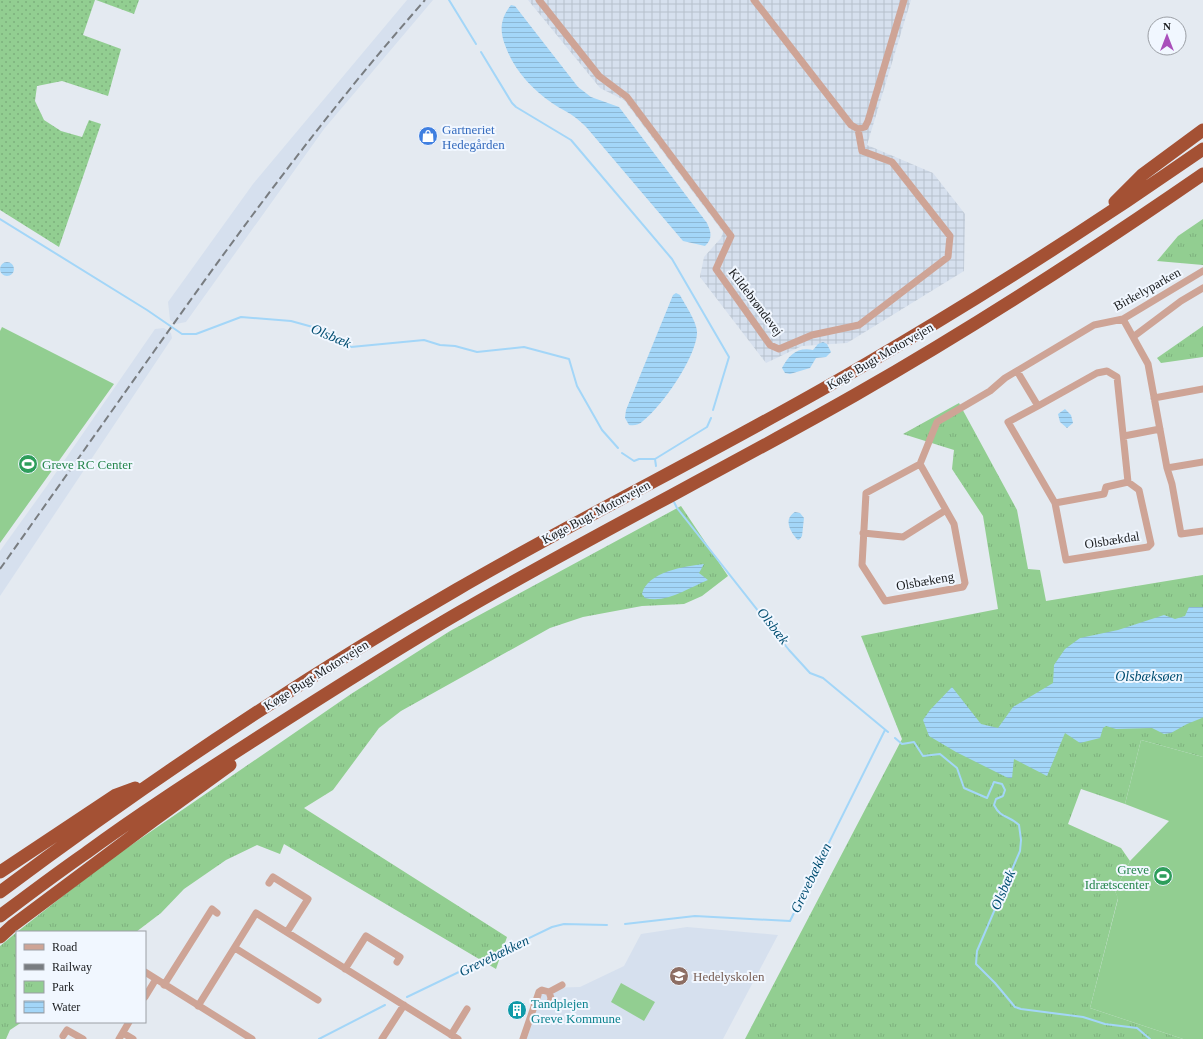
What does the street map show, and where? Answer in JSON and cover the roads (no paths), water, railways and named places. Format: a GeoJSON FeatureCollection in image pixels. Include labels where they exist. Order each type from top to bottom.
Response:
{"type":"FeatureCollection","features":[{"type":"Feature","properties":{"kind":"highway"},"geometry":{"type":"LineString","coordinates":[[1097,221],[1142,175],[1203,130]]}},
{"type":"Feature","properties":{"kind":"highway","name":"Køge Bugt Motorvejen"},"geometry":{"type":"LineString","coordinates":[[0,892],[77,835],[154,781],[252,715],[352,652],[533,545],[746,432],[848,375],[1014,275],[1203,149]]}},
{"type":"Feature","properties":{"kind":"highway","name":"Køge Bugt Motorvejen"},"geometry":{"type":"LineString","coordinates":[[0,916],[86,852],[158,802],[363,670],[461,611],[757,450],[954,337],[1107,240],[1203,174]]}},
{"type":"Feature","properties":{"kind":"highway"},"geometry":{"type":"LineString","coordinates":[[0,937],[154,820],[235,762],[264,734]]}},
{"type":"Feature","properties":{"kind":"highway"},"geometry":{"type":"LineString","coordinates":[[0,872],[116,795],[154,781]]}},
{"type":"Feature","properties":{"kind":"street","name":"Kildebrøndevej"},"geometry":{"type":"LineString","coordinates":[[540,0],[599,76],[627,97],[731,236],[716,269],[770,344],[779,349],[812,335],[859,324],[948,257],[950,236],[892,162],[862,152],[858,129]]}},
{"type":"Feature","properties":{"kind":"street"},"geometry":{"type":"LineString","coordinates":[[754,0],[851,126],[858,129],[865,127],[868,121],[904,0]]}},
{"type":"Feature","properties":{"kind":"street","name":"Birkelyparken"},"geometry":{"type":"LineString","coordinates":[[1017,371],[1094,325],[1123,318],[1203,271]]}},
{"type":"Feature","properties":{"kind":"street"},"geometry":{"type":"LineString","coordinates":[[1133,337],[1203,288]]}},
{"type":"Feature","properties":{"kind":"street"},"geometry":{"type":"LineString","coordinates":[[1123,318],[1148,364],[1181,534],[1203,531]]}},
{"type":"Feature","properties":{"kind":"street"},"geometry":{"type":"LineString","coordinates":[[920,464],[938,422],[990,391],[1005,378],[1017,371],[1038,406]]}},
{"type":"Feature","properties":{"kind":"street","name":"Olsbækdal"},"geometry":{"type":"LineString","coordinates":[[1107,371],[1111,372],[1117,377],[1124,436],[1128,482],[1139,490],[1151,544],[1148,547],[1066,560],[1055,503],[1008,422],[1097,373],[1107,371]]}},
{"type":"Feature","properties":{"kind":"street"},"geometry":{"type":"LineString","coordinates":[[1154,398],[1203,389]]}},
{"type":"Feature","properties":{"kind":"street"},"geometry":{"type":"LineString","coordinates":[[1124,436],[1160,429]]}},
{"type":"Feature","properties":{"kind":"street"},"geometry":{"type":"LineString","coordinates":[[1167,468],[1203,462]]}},
{"type":"Feature","properties":{"kind":"street","name":"Olsbækeng"},"geometry":{"type":"LineString","coordinates":[[920,464],[946,510],[954,524],[965,583],[963,587],[885,601],[862,565],[866,493],[920,464]]}},
{"type":"Feature","properties":{"kind":"street"},"geometry":{"type":"LineString","coordinates":[[1055,503],[1104,494],[1106,487],[1128,482]]}},
{"type":"Feature","properties":{"kind":"street"},"geometry":{"type":"LineString","coordinates":[[863,533],[903,537],[946,510]]}},
{"type":"Feature","properties":{"kind":"street"},"geometry":{"type":"LineString","coordinates":[[269,883],[273,877],[308,899],[287,932]]}},
{"type":"Feature","properties":{"kind":"street"},"geometry":{"type":"LineString","coordinates":[[164,985],[212,909],[217,913]]}},
{"type":"Feature","properties":{"kind":"street"},"geometry":{"type":"LineString","coordinates":[[198,1006],[256,913],[458,1039]]}},
{"type":"Feature","properties":{"kind":"street"},"geometry":{"type":"LineString","coordinates":[[345,969],[366,936],[400,957],[397,962]]}},
{"type":"Feature","properties":{"kind":"street"},"geometry":{"type":"LineString","coordinates":[[235,948],[318,1000]]}},
{"type":"Feature","properties":{"kind":"street"},"geometry":{"type":"LineString","coordinates":[[146,973],[252,1039]]}},
{"type":"Feature","properties":{"kind":"street"},"geometry":{"type":"LineString","coordinates":[[146,995],[156,979]]}},
{"type":"Feature","properties":{"kind":"street"},"geometry":{"type":"LineString","coordinates":[[523,1039],[539,992],[542,990],[549,992],[562,985]]}},
{"type":"Feature","properties":{"kind":"street"},"geometry":{"type":"LineString","coordinates":[[534,1006],[546,1006],[550,1003],[551,998],[549,992]]}},
{"type":"Feature","properties":{"kind":"street"},"geometry":{"type":"LineString","coordinates":[[382,1039],[404,1005]]}},
{"type":"Feature","properties":{"kind":"street"},"geometry":{"type":"LineString","coordinates":[[451,1035],[467,1009]]}},
{"type":"Feature","properties":{"kind":"street"},"geometry":{"type":"LineString","coordinates":[[128,1023],[121,1036],[133,1039]]}},
{"type":"Feature","properties":{"kind":"street"},"geometry":{"type":"LineString","coordinates":[[64,1036],[68,1030],[83,1039]]}},
{"type":"Feature","properties":{"kind":"water"},"geometry":{"type":"Polygon","coordinates":[[[511,5],[515,6],[578,87],[591,97],[619,107],[707,223],[710,229],[710,238],[705,246],[683,241],[587,128],[573,116],[544,97],[524,78],[509,54],[502,34],[503,19],[511,5]]]}},
{"type":"Feature","properties":{"kind":"water"},"geometry":{"type":"Polygon","coordinates":[[[7,262],[12,264],[14,269],[12,274],[7,276],[2,274],[0,269],[2,264],[7,262]]]}},
{"type":"Feature","properties":{"kind":"water"},"geometry":{"type":"Polygon","coordinates":[[[676,293],[680,295],[691,314],[697,330],[695,344],[684,369],[659,405],[641,422],[636,425],[629,425],[625,418],[626,410],[673,295],[676,293]]]}},
{"type":"Feature","properties":{"kind":"water"},"geometry":{"type":"Polygon","coordinates":[[[823,342],[827,344],[831,352],[826,357],[816,358],[810,368],[790,374],[785,373],[782,368],[794,353],[807,349],[813,350],[818,344],[823,342]]]}},
{"type":"Feature","properties":{"kind":"water"},"geometry":{"type":"Polygon","coordinates":[[[1065,409],[1071,415],[1073,423],[1067,428],[1060,422],[1058,414],[1065,409]]]}},
{"type":"Feature","properties":{"kind":"water"},"geometry":{"type":"Polygon","coordinates":[[[795,512],[800,513],[804,518],[802,536],[798,540],[792,533],[789,526],[789,518],[795,512]]]}},
{"type":"Feature","properties":{"kind":"water"},"geometry":{"type":"Polygon","coordinates":[[[704,564],[699,573],[708,580],[677,594],[661,599],[645,598],[642,594],[645,586],[659,575],[687,566],[704,564]]]}},
{"type":"Feature","properties":{"kind":"water","name":"Olsbæksøen"},"geometry":{"type":"Polygon","coordinates":[[[1189,607],[1203,607],[1202,718],[1171,733],[1164,734],[1152,728],[1116,729],[1106,726],[1103,728],[1100,738],[1080,743],[1065,733],[1047,776],[1014,759],[1012,778],[1008,778],[956,752],[929,736],[923,720],[930,710],[952,687],[981,724],[998,728],[1013,707],[1053,683],[1054,665],[1065,649],[1080,638],[1118,630],[1164,615],[1175,619],[1185,616],[1189,607]]]}},
{"type":"Feature","properties":{"kind":"waterway"},"geometry":{"type":"LineString","coordinates":[[449,0],[476,44]]}},
{"type":"Feature","properties":{"kind":"waterway"},"geometry":{"type":"LineString","coordinates":[[481,52],[512,103],[516,107],[571,140],[672,259],[729,357],[713,410]]}},
{"type":"Feature","properties":{"kind":"waterway","name":"Olsbæk"},"geometry":{"type":"LineString","coordinates":[[0,219],[147,310],[182,334],[196,334],[241,317],[291,321],[320,329],[351,347],[424,340],[440,345],[455,346],[477,352],[524,347],[569,359],[577,386],[602,430],[618,448]]}},
{"type":"Feature","properties":{"kind":"waterway"},"geometry":{"type":"LineString","coordinates":[[655,459],[707,427],[711,418]]}},
{"type":"Feature","properties":{"kind":"waterway","name":"Olsbæk"},"geometry":{"type":"LineString","coordinates":[[622,453],[634,461],[639,459],[655,459],[656,466]]}},
{"type":"Feature","properties":{"kind":"waterway","name":"Olsbæk"},"geometry":{"type":"LineString","coordinates":[[674,502],[677,508],[789,650],[810,673],[823,678],[888,732]]}},
{"type":"Feature","properties":{"kind":"waterway","name":"Grevebækken"},"geometry":{"type":"LineString","coordinates":[[625,924],[695,916],[790,921],[885,730]]}},
{"type":"Feature","properties":{"kind":"waterway","name":"Olsbæk"},"geometry":{"type":"LineString","coordinates":[[895,738],[902,744],[914,742],[923,756],[940,754],[957,768],[964,788],[987,798],[994,782],[1002,784],[1005,790],[1003,796],[996,799],[994,805],[999,813],[1019,825],[1021,840],[1020,851],[977,951],[976,964],[995,983],[1015,1007],[1083,1017],[1105,1024],[1137,1028],[1150,1039]]}},
{"type":"Feature","properties":{"kind":"waterway","name":"Grevebækken"},"geometry":{"type":"LineString","coordinates":[[407,997],[552,927],[564,924],[607,925]]}},
{"type":"Feature","properties":{"kind":"waterway","name":"Grevebækken"},"geometry":{"type":"LineString","coordinates":[[319,1039],[385,1005]]}},
{"type":"Feature","properties":{"kind":"railway"},"geometry":{"type":"LineString","coordinates":[[0,569],[241,230],[312,136],[425,0]]}},
{"type":"Feature","properties":{"kind":"place","name":"Gartneriet Hedegården"},"geometry":{"type":"Point","coordinates":[428,136]}},
{"type":"Feature","properties":{"kind":"place","name":"Greve RC Center"},"geometry":{"type":"Point","coordinates":[28,464]}},
{"type":"Feature","properties":{"kind":"place","name":"Greve Idrætscenter"},"geometry":{"type":"Point","coordinates":[1163,876]}},
{"type":"Feature","properties":{"kind":"place","name":"Hedelyskolen"},"geometry":{"type":"Point","coordinates":[679,976]}},
{"type":"Feature","properties":{"kind":"place","name":"Tandplejen Greve Kommune"},"geometry":{"type":"Point","coordinates":[517,1010]}}]}
